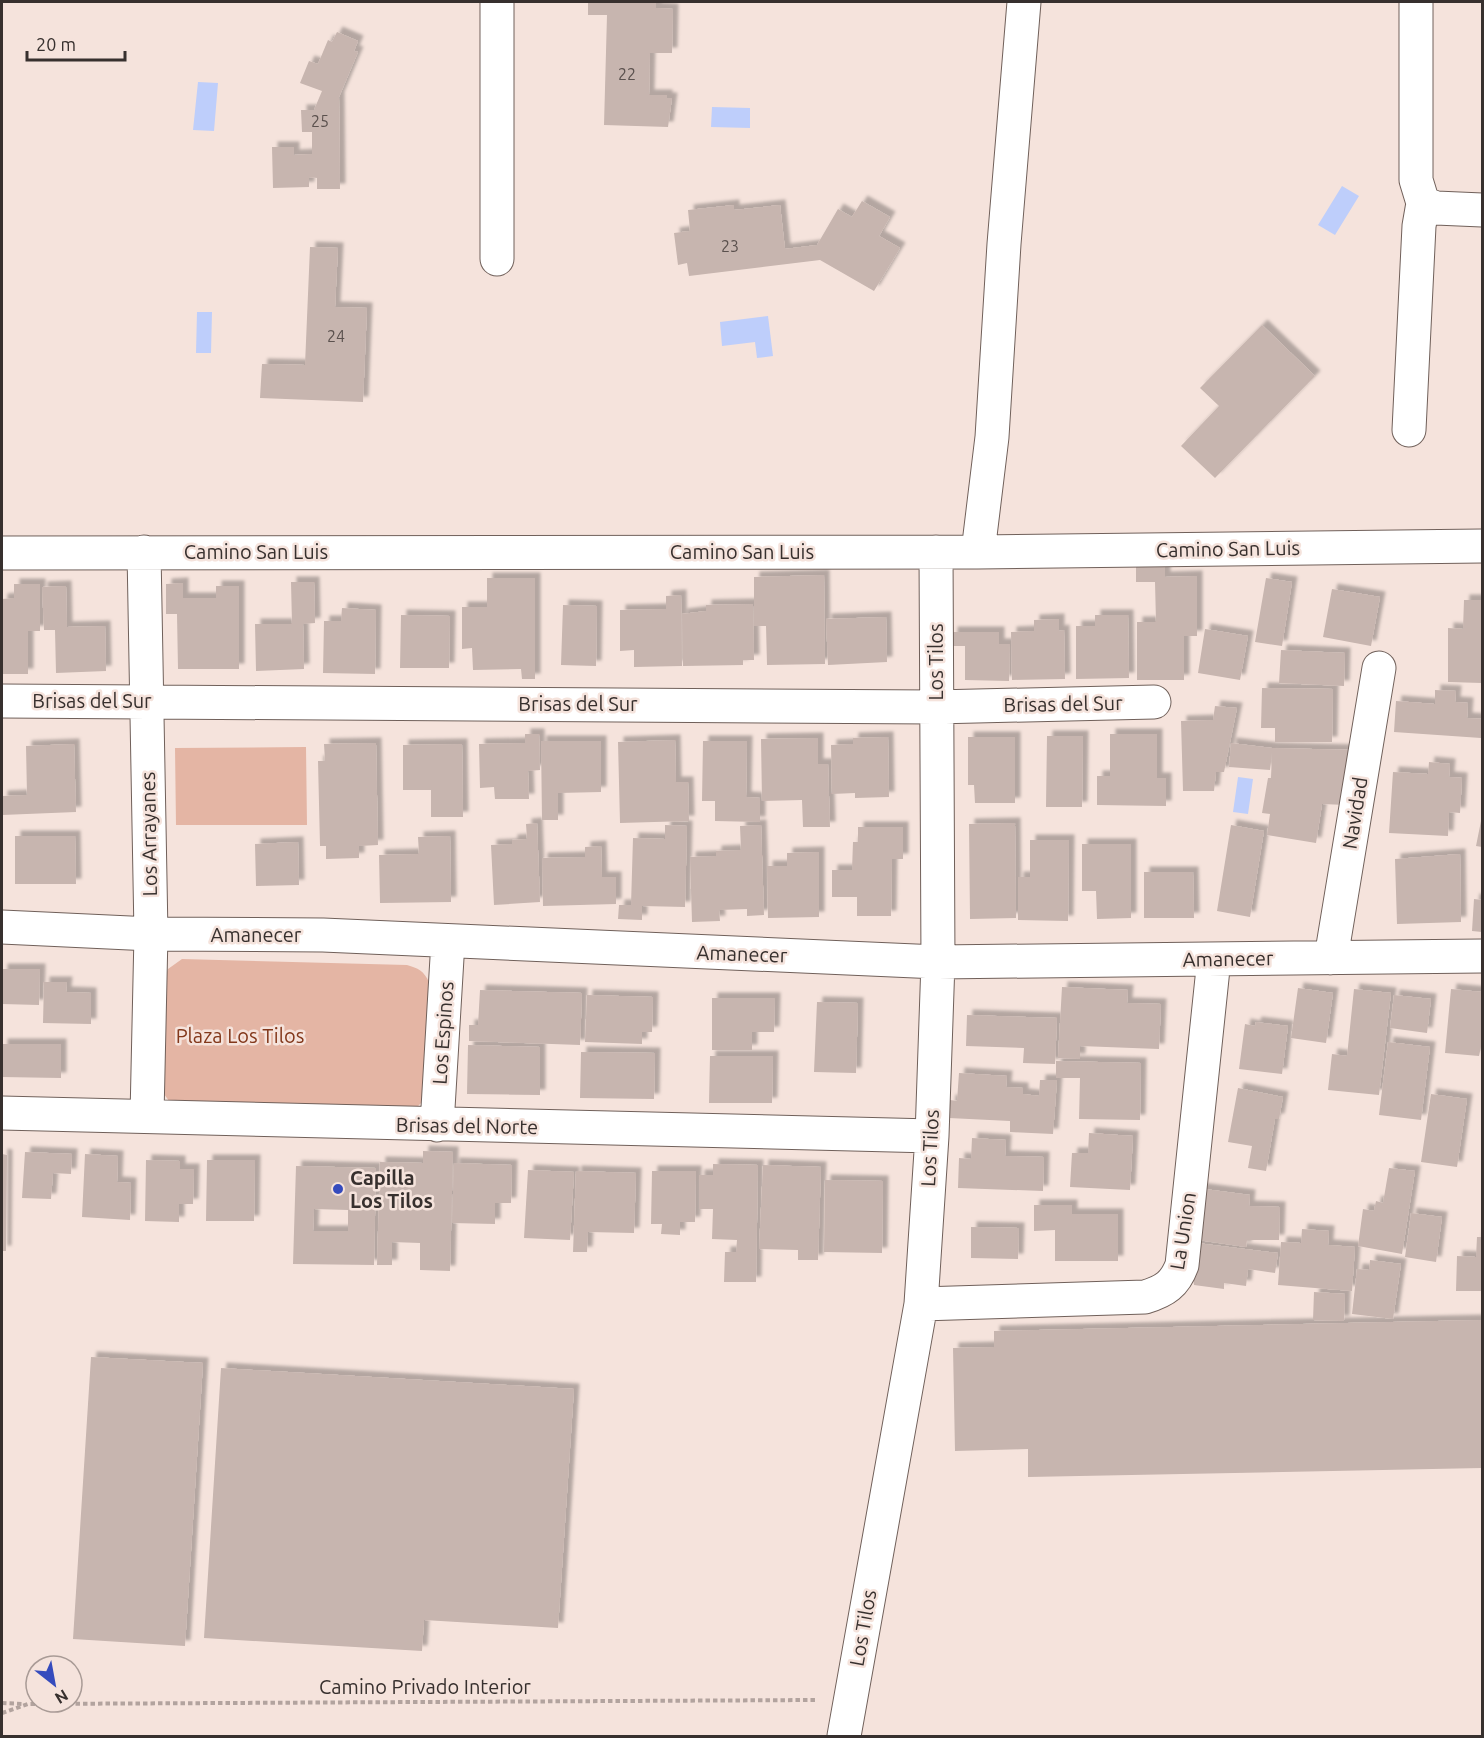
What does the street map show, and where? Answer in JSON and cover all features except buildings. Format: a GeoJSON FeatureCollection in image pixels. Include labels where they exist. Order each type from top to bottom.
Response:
{"type":"FeatureCollection","features":[{"type":"Feature","properties":{"kind":"street"},"geometry":{"type":"LineString","coordinates":[[497,2],[497,259]]}},
{"type":"Feature","properties":{"kind":"street"},"geometry":{"type":"LineString","coordinates":[[978,552],[992,437],[1004,244],[1024,2]]}},
{"type":"Feature","properties":{"kind":"street"},"geometry":{"type":"LineString","coordinates":[[1409,430],[1419,226],[1423,203],[1416,180],[1416,2]]}},
{"type":"Feature","properties":{"kind":"street"},"geometry":{"type":"LineString","coordinates":[[1423,203],[1436,208],[1482,210]]}},
{"type":"Feature","properties":{"kind":"street","name":"Camino San Luis"},"geometry":{"type":"LineString","coordinates":[[2,553],[978,552],[1482,546]]}},
{"type":"Feature","properties":{"kind":"street","name":"Los Arrayanes"},"geometry":{"type":"LineString","coordinates":[[144,552],[151,934],[147,1116]]}},
{"type":"Feature","properties":{"kind":"street","name":"Los Tilos"},"geometry":{"type":"LineString","coordinates":[[844,1737],[921,1304],[932,1136],[938,962],[936,552]]}},
{"type":"Feature","properties":{"kind":"street","name":"Navidad"},"geometry":{"type":"LineString","coordinates":[[1330,958],[1379,668]]}},
{"type":"Feature","properties":{"kind":"street","name":"Brisas del Sur"},"geometry":{"type":"LineString","coordinates":[[2,701],[935,707],[1154,702]]}},
{"type":"Feature","properties":{"kind":"street","name":"Amanecer"},"geometry":{"type":"LineString","coordinates":[[2,927],[151,934],[323,935],[938,962],[1482,956]]}},
{"type":"Feature","properties":{"kind":"street","name":"Los Espinos"},"geometry":{"type":"LineString","coordinates":[[437,1125],[448,941]]}},
{"type":"Feature","properties":{"kind":"street","name":"La Union"},"geometry":{"type":"LineString","coordinates":[[921,1304],[1145,1297],[1160,1293],[1170,1286],[1182,1265],[1214,959]]}},
{"type":"Feature","properties":{"kind":"street","name":"Brisas del Norte"},"geometry":{"type":"LineString","coordinates":[[2,1113],[932,1136]]}},
{"type":"Feature","properties":{"kind":"path","name":"Camino Privado Interior"},"geometry":{"type":"LineString","coordinates":[[84,1704],[851,1700]]}},
{"type":"Feature","properties":{"kind":"path"},"geometry":{"type":"LineString","coordinates":[[2,1703],[24,1704]]}},
{"type":"Feature","properties":{"kind":"path","name":"Camino Privado Interior"},"geometry":{"type":"LineString","coordinates":[[2,1713],[24,1705]]}},
{"type":"Feature","properties":{"kind":"green space"},"geometry":{"type":"Polygon","coordinates":[[[306,747],[307,825],[176,825],[175,748],[306,747]]]}},
{"type":"Feature","properties":{"kind":"green space","name":"Plaza Los Tilos"},"geometry":{"type":"Polygon","coordinates":[[[182,959],[407,965],[417,969],[425,975],[429,982],[426,1098],[412,1112],[172,1105],[161,1090],[165,978],[168,969],[182,959]]]}},
{"type":"Feature","properties":{"kind":"water"},"geometry":{"type":"Polygon","coordinates":[[[198,82],[218,83],[214,131],[193,130],[198,82]]]}},
{"type":"Feature","properties":{"kind":"water"},"geometry":{"type":"Polygon","coordinates":[[[712,107],[750,108],[750,128],[711,127],[712,107]]]}},
{"type":"Feature","properties":{"kind":"water"},"geometry":{"type":"Polygon","coordinates":[[[1342,186],[1359,196],[1335,235],[1318,225],[1342,186]]]}},
{"type":"Feature","properties":{"kind":"water"},"geometry":{"type":"Polygon","coordinates":[[[197,312],[212,312],[211,353],[196,353],[197,312]]]}},
{"type":"Feature","properties":{"kind":"water"},"geometry":{"type":"Polygon","coordinates":[[[768,316],[773,356],[757,358],[755,342],[722,346],[720,322],[768,316]]]}},
{"type":"Feature","properties":{"kind":"water"},"geometry":{"type":"Polygon","coordinates":[[[1238,777],[1253,779],[1248,814],[1233,812],[1238,777]]]}},
{"type":"Feature","properties":{"kind":"place","name":"Capilla Los Tilos"},"geometry":{"type":"Point","coordinates":[338,1189]}}]}
